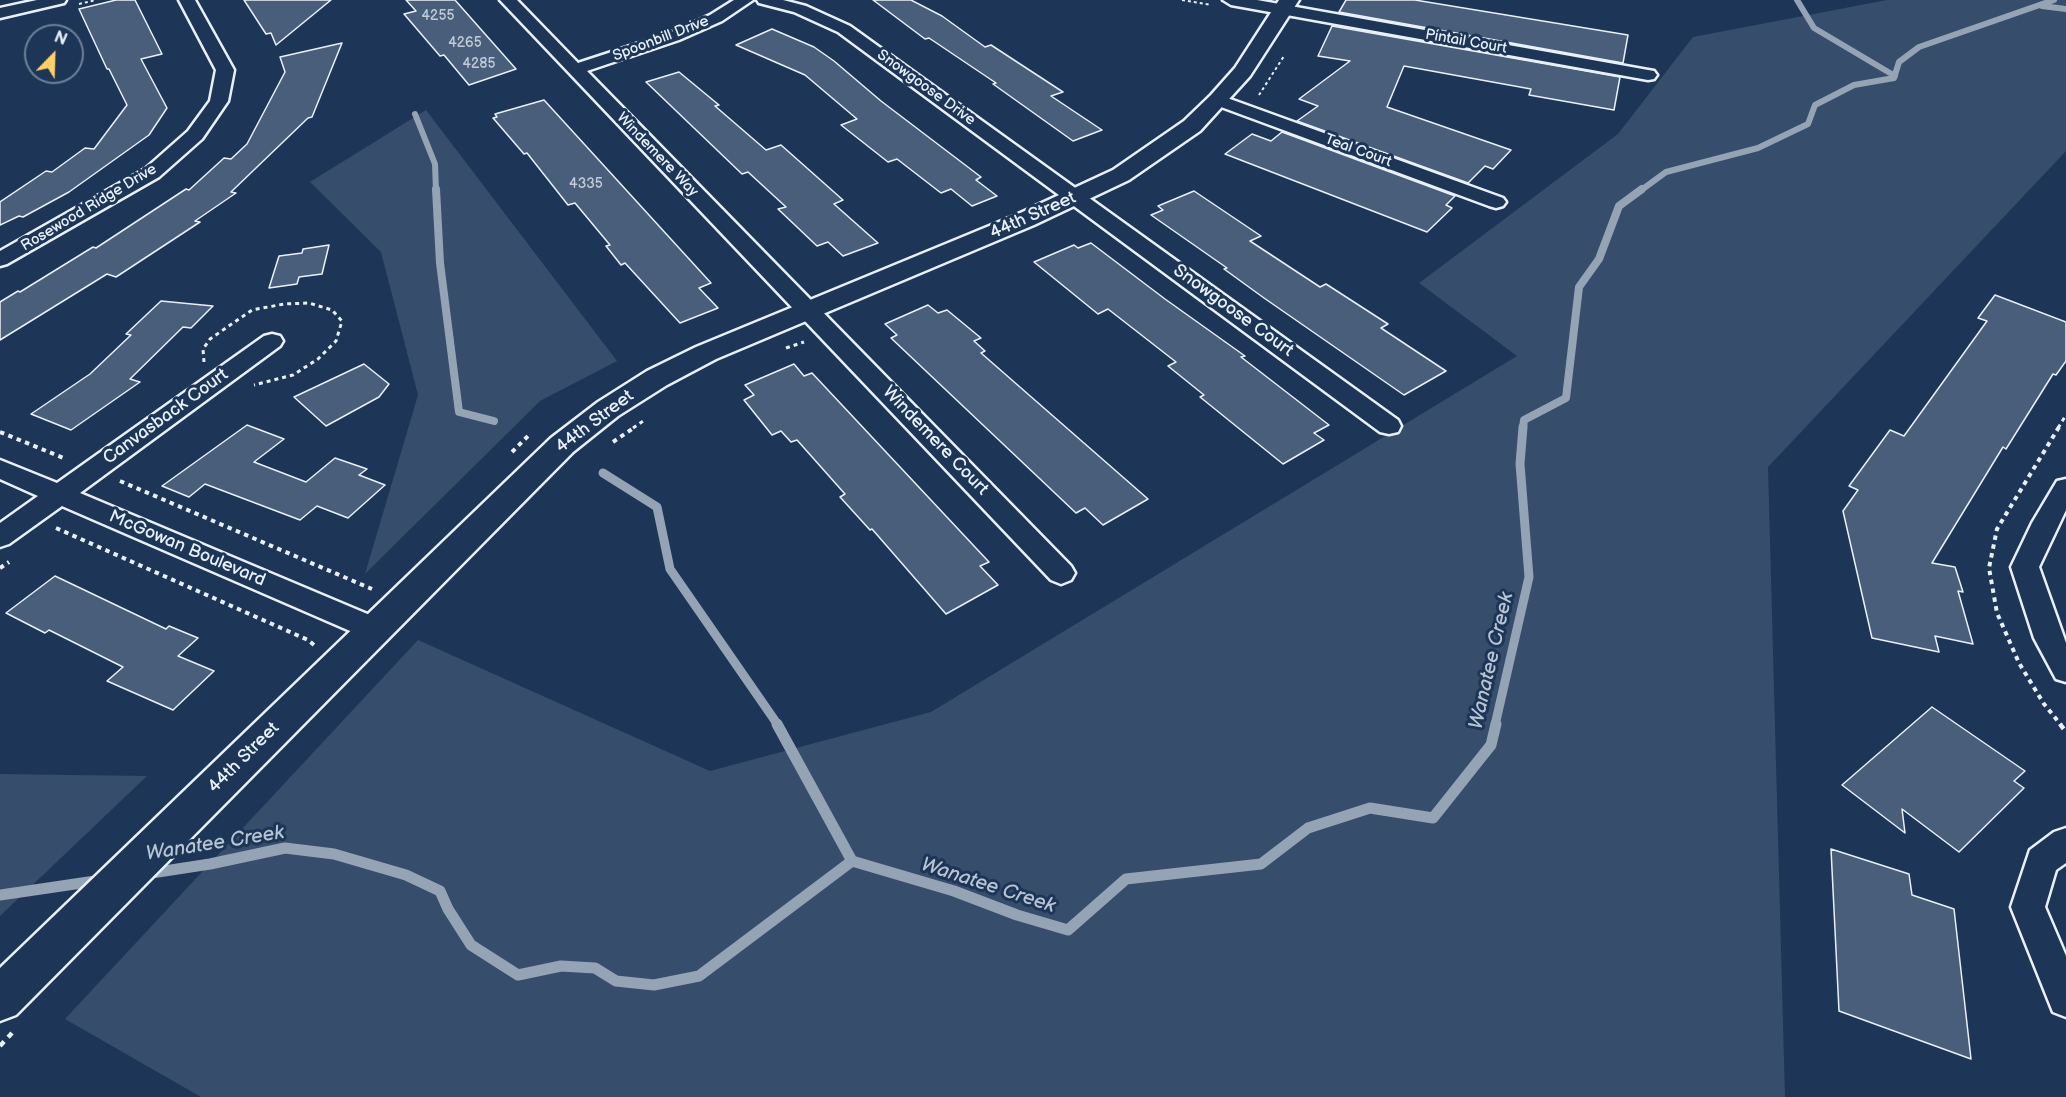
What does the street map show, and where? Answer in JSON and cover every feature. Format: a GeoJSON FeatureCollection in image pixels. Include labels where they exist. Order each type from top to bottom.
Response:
{"type":"FeatureCollection","features":[{"type":"Feature","properties":{"kind":"street"},"geometry":{"type":"LineString","coordinates":[[0,13],[58,0]]}},
{"type":"Feature","properties":{"kind":"street","name":"Rosewood Ridge Drive"},"geometry":{"type":"LineString","coordinates":[[0,260],[152,173],[195,135],[219,101],[225,70],[187,0]]}},
{"type":"Feature","properties":{"kind":"street","name":"Windemere Way"},"geometry":{"type":"LineString","coordinates":[[508,0],[808,310]]}},
{"type":"Feature","properties":{"kind":"street","name":"Spoonbill Drive"},"geometry":{"type":"LineString","coordinates":[[574,70],[673,37],[716,18],[745,0]]}},
{"type":"Feature","properties":{"kind":"street","name":"Snowgoose Drive"},"geometry":{"type":"LineString","coordinates":[[765,0],[821,17],[844,29],[1076,197]]}},
{"type":"Feature","properties":{"kind":"street","name":"Pintail Court"},"geometry":{"type":"LineString","coordinates":[[1224,3],[1286,5],[1648,75]]}},
{"type":"Feature","properties":{"kind":"street","name":"44th Street"},"geometry":{"type":"LineString","coordinates":[[13,986],[530,475],[562,445],[608,409],[657,378],[705,353],[1076,197],[1120,175],[1192,126],[1219,100],[1243,72],[1286,5]]}},
{"type":"Feature","properties":{"kind":"street","name":"Teal Court"},"geometry":{"type":"LineString","coordinates":[[1219,100],[1496,202]]}},
{"type":"Feature","properties":{"kind":"street","name":"Snowgoose Court"},"geometry":{"type":"LineString","coordinates":[[1076,197],[1389,426]]}},
{"type":"Feature","properties":{"kind":"street","name":"Windemere Court"},"geometry":{"type":"LineString","coordinates":[[808,310],[1061,573]]}},
{"type":"Feature","properties":{"kind":"street","name":"Canvasback Court"},"geometry":{"type":"LineString","coordinates":[[9,546],[60,494],[272,341]]}},
{"type":"Feature","properties":{"kind":"street","name":"McGowan Boulevard"},"geometry":{"type":"LineString","coordinates":[[0,469],[374,629]]}},
{"type":"Feature","properties":{"kind":"street"},"geometry":{"type":"LineString","coordinates":[[2066,488],[2045,523],[2025,567],[2048,638],[2066,670]]}},
{"type":"Feature","properties":{"kind":"street"},"geometry":{"type":"LineString","coordinates":[[2066,843],[2042,861],[2028,907],[2066,999]]}},
{"type":"Feature","properties":{"kind":"path"},"geometry":{"type":"LineString","coordinates":[[1182,0],[1224,3]]}},
{"type":"Feature","properties":{"kind":"path"},"geometry":{"type":"LineString","coordinates":[[198,370],[204,363],[203,349],[210,339],[252,310],[284,304],[309,303],[332,310],[342,321],[336,341],[318,359],[293,375],[252,385]]}},
{"type":"Feature","properties":{"kind":"path"},"geometry":{"type":"LineString","coordinates":[[783,350],[805,342]]}},
{"type":"Feature","properties":{"kind":"path"},"geometry":{"type":"LineString","coordinates":[[609,445],[654,414]]}},
{"type":"Feature","properties":{"kind":"path"},"geometry":{"type":"LineString","coordinates":[[0,432],[71,461]]}},
{"type":"Feature","properties":{"kind":"path"},"geometry":{"type":"LineString","coordinates":[[511,453],[516,445],[533,432]]}},
{"type":"Feature","properties":{"kind":"path"},"geometry":{"type":"LineString","coordinates":[[127,474],[118,480],[372,589],[380,582]]}},
{"type":"Feature","properties":{"kind":"path"},"geometry":{"type":"LineString","coordinates":[[46,534],[55,527],[308,640],[314,645],[312,651]]}},
{"type":"Feature","properties":{"kind":"path"},"geometry":{"type":"LineString","coordinates":[[0,568],[9,546]]}},
{"type":"Feature","properties":{"kind":"shaded area"},"geometry":{"type":"Polygon","coordinates":[[[1887,0],[2066,0],[2066,151],[1768,467],[1785,1097],[201,1097],[65,1019],[418,640],[710,771],[931,712],[1517,356],[1419,283],[1618,134],[1693,37],[1887,0]]]}},
{"type":"Feature","properties":{"kind":"shaded area"},"geometry":{"type":"Polygon","coordinates":[[[426,110],[617,361],[540,401],[365,574],[418,395],[381,252],[310,182],[426,110]]]}},
{"type":"Feature","properties":{"kind":"shaded area"},"geometry":{"type":"Polygon","coordinates":[[[0,774],[147,776],[0,916],[0,774]]]}},
{"type":"Feature","properties":{"kind":"building"},"geometry":{"type":"Polygon","coordinates":[[[116,0],[135,0],[162,54],[141,59],[167,108],[149,135],[69,192],[23,217],[19,216],[0,225],[0,202],[46,171],[52,172],[85,148],[94,149],[127,105],[79,9],[116,0]]]}},
{"type":"Feature","properties":{"kind":"building"},"geometry":{"type":"Polygon","coordinates":[[[244,0],[331,0],[276,45],[271,33],[266,34],[244,0]]]}},
{"type":"Feature","properties":{"kind":"building"},"geometry":{"type":"Polygon","coordinates":[[[406,0],[455,0],[516,69],[469,85],[444,55],[440,56],[404,14],[416,11],[406,0]]]}},
{"type":"Feature","properties":{"kind":"building"},"geometry":{"type":"Polygon","coordinates":[[[873,0],[911,0],[942,16],[985,47],[991,45],[1063,92],[1051,96],[1102,130],[1073,141],[993,84],[996,83],[929,38],[925,39],[873,0]]]}},
{"type":"Feature","properties":{"kind":"building"},"geometry":{"type":"Polygon","coordinates":[[[1346,0],[1415,0],[1628,35],[1623,63],[1339,12],[1346,0]]]}},
{"type":"Feature","properties":{"kind":"building"},"geometry":{"type":"Polygon","coordinates":[[[1332,26],[1620,77],[1614,110],[1529,95],[1531,89],[1404,66],[1387,107],[1511,150],[1493,169],[1485,166],[1468,183],[1297,121],[1318,106],[1299,99],[1350,61],[1318,56],[1332,26]]]}},
{"type":"Feature","properties":{"kind":"building"},"geometry":{"type":"Polygon","coordinates":[[[772,29],[814,47],[834,61],[881,101],[981,177],[976,180],[997,196],[972,206],[951,189],[941,193],[897,159],[888,162],[841,125],[857,119],[805,75],[736,45],[772,29]]]}},
{"type":"Feature","properties":{"kind":"building"},"geometry":{"type":"Polygon","coordinates":[[[342,43],[312,117],[308,118],[231,192],[236,193],[195,221],[200,222],[116,277],[107,274],[0,340],[0,302],[93,247],[96,248],[186,189],[189,190],[224,158],[231,159],[247,144],[285,72],[280,57],[342,43]]]}},
{"type":"Feature","properties":{"kind":"building"},"geometry":{"type":"Polygon","coordinates":[[[679,72],[719,105],[715,106],[766,150],[781,145],[843,200],[834,204],[878,243],[843,256],[828,242],[817,246],[778,209],[786,207],[748,172],[742,174],[646,82],[679,72]]]}},
{"type":"Feature","properties":{"kind":"building"},"geometry":{"type":"Polygon","coordinates":[[[544,100],[711,283],[699,288],[718,308],[680,323],[625,263],[621,265],[606,246],[610,245],[575,203],[568,205],[527,153],[524,154],[493,118],[497,117],[495,114],[544,100]]]}},
{"type":"Feature","properties":{"kind":"building"},"geometry":{"type":"Polygon","coordinates":[[[1282,132],[1455,196],[1446,205],[1452,208],[1427,232],[1225,154],[1252,134],[1271,141],[1282,132]]]}},
{"type":"Feature","properties":{"kind":"building"},"geometry":{"type":"Polygon","coordinates":[[[1194,191],[1261,236],[1250,241],[1320,287],[1326,284],[1388,324],[1381,328],[1446,371],[1404,395],[1264,298],[1224,269],[1227,268],[1151,215],[1163,210],[1158,206],[1194,191]]]}},
{"type":"Feature","properties":{"kind":"building"},"geometry":{"type":"Polygon","coordinates":[[[1091,243],[1245,356],[1241,357],[1329,425],[1314,433],[1324,440],[1283,464],[1200,397],[1204,395],[1168,366],[1176,362],[1108,309],[1098,314],[1034,262],[1074,245],[1078,248],[1091,243]]]}},
{"type":"Feature","properties":{"kind":"building"},"geometry":{"type":"Polygon","coordinates":[[[329,245],[322,274],[299,277],[297,284],[269,288],[279,256],[302,253],[303,249],[329,245]]]}},
{"type":"Feature","properties":{"kind":"building"},"geometry":{"type":"Polygon","coordinates":[[[1995,295],[2066,322],[2066,361],[2056,375],[2053,374],[2006,449],[2003,447],[1932,563],[1955,567],[1963,592],[1958,591],[1973,644],[1935,636],[1939,652],[1872,638],[1843,511],[1858,490],[1849,486],[1890,430],[1904,436],[1987,321],[1978,318],[1995,295]]]}},
{"type":"Feature","properties":{"kind":"building"},"geometry":{"type":"Polygon","coordinates":[[[161,301],[213,306],[191,328],[183,327],[130,379],[140,382],[71,430],[31,414],[90,374],[131,335],[126,334],[161,301]]]}},
{"type":"Feature","properties":{"kind":"building"},"geometry":{"type":"Polygon","coordinates":[[[928,305],[938,313],[947,310],[981,338],[974,341],[985,351],[981,353],[1148,499],[1103,525],[1085,508],[1076,513],[891,338],[897,335],[885,324],[928,305]]]}},
{"type":"Feature","properties":{"kind":"building"},"geometry":{"type":"Polygon","coordinates":[[[364,364],[389,384],[379,397],[326,426],[294,397],[364,364]]]}},
{"type":"Feature","properties":{"kind":"building"},"geometry":{"type":"Polygon","coordinates":[[[794,364],[804,376],[812,373],[989,562],[980,566],[998,585],[946,614],[872,529],[870,530],[840,497],[845,494],[797,440],[791,442],[781,431],[772,435],[744,400],[754,395],[745,385],[794,364]]]}},
{"type":"Feature","properties":{"kind":"building"},"geometry":{"type":"Polygon","coordinates":[[[247,425],[284,439],[254,462],[306,482],[335,458],[367,469],[359,475],[385,485],[348,518],[317,506],[300,520],[205,484],[189,497],[162,486],[247,425]]]}},
{"type":"Feature","properties":{"kind":"building"},"geometry":{"type":"Polygon","coordinates":[[[55,576],[166,629],[169,626],[198,638],[178,656],[214,671],[173,710],[107,681],[123,667],[49,630],[45,633],[6,613],[55,576]]]}},
{"type":"Feature","properties":{"kind":"building"},"geometry":{"type":"Polygon","coordinates":[[[1932,707],[2025,771],[2014,781],[2024,788],[1959,852],[1902,809],[1905,833],[1842,785],[1932,707]]]}},
{"type":"Feature","properties":{"kind":"building"},"geometry":{"type":"Polygon","coordinates":[[[1831,849],[1909,874],[1912,895],[1954,909],[1971,1059],[1839,1011],[1831,849]]]}},
{"type":"Feature","properties":{"kind":"waterway"},"geometry":{"type":"LineString","coordinates":[[1797,0],[1814,28],[1895,76]]}},
{"type":"Feature","properties":{"kind":"waterway","name":"Wanatee Creek"},"geometry":{"type":"LineString","coordinates":[[1895,76],[1899,62],[1919,47],[2054,0]]}},
{"type":"Feature","properties":{"kind":"waterway"},"geometry":{"type":"LineString","coordinates":[[2042,6],[2066,9]]}},
{"type":"Feature","properties":{"kind":"waterway","name":"Wanatee Creek"},"geometry":{"type":"LineString","coordinates":[[1640,191],[1666,172],[1758,148],[1808,124],[1815,105],[1854,85],[1894,78],[1895,76]]}},
{"type":"Feature","properties":{"kind":"waterway"},"geometry":{"type":"LineString","coordinates":[[415,114],[435,164],[436,191]]}},
{"type":"Feature","properties":{"kind":"waterway"},"geometry":{"type":"LineString","coordinates":[[436,189],[440,263],[459,412],[494,421]]}},
{"type":"Feature","properties":{"kind":"waterway","name":"Wanatee Creek"},"geometry":{"type":"LineString","coordinates":[[1523,428],[1524,420],[1566,398],[1579,287],[1599,259],[1619,206],[1642,189]]}},
{"type":"Feature","properties":{"kind":"waterway","name":"Wanatee Creek"},"geometry":{"type":"LineString","coordinates":[[1495,725],[1529,577],[1520,464],[1523,427]]}},
{"type":"Feature","properties":{"kind":"waterway"},"geometry":{"type":"LineString","coordinates":[[603,473],[657,507],[670,569],[778,725]]}},
{"type":"Feature","properties":{"kind":"waterway"},"geometry":{"type":"LineString","coordinates":[[777,724],[852,861]]}},
{"type":"Feature","properties":{"kind":"waterway","name":"Wanatee Creek"},"geometry":{"type":"LineString","coordinates":[[852,861],[954,891],[1017,915],[1068,930],[1126,879],[1261,864],[1308,828],[1370,808],[1433,818],[1491,745],[1496,724]]}},
{"type":"Feature","properties":{"kind":"waterway","name":"Wanatee Creek"},"geometry":{"type":"LineString","coordinates":[[145,874],[210,864],[285,848],[334,854],[406,875],[440,891],[448,909],[471,945],[518,975],[561,966],[595,968],[616,981],[654,985],[699,976],[852,861]]}},
{"type":"Feature","properties":{"kind":"waterway","name":"Wanatee Creek"},"geometry":{"type":"LineString","coordinates":[[0,895],[102,880]]}}]}
